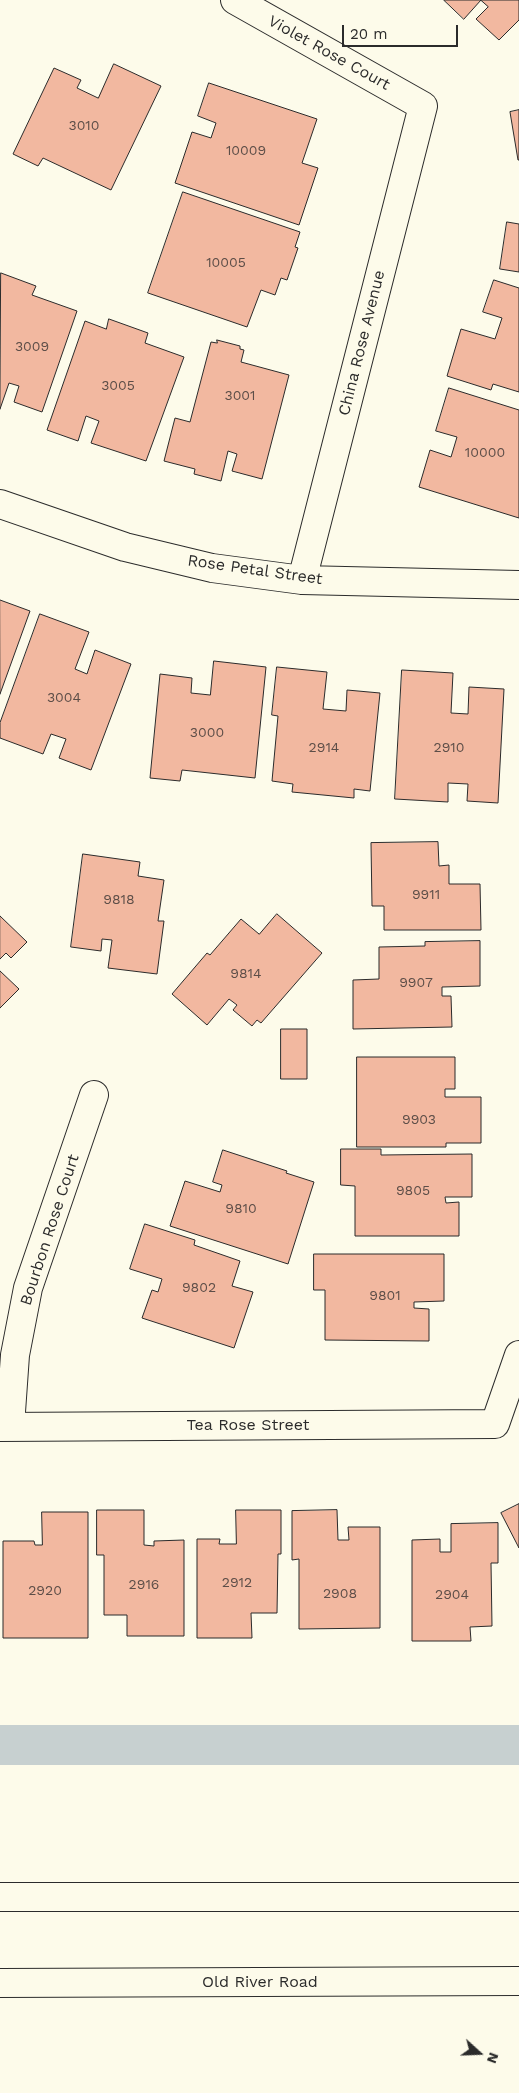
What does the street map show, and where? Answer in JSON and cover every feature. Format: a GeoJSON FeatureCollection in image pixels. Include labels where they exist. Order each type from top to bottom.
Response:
{"type":"FeatureCollection","features":[{"type":"Feature","properties":{"kind":"street","name":"Violet Rose Court"},"geometry":{"type":"LineString","coordinates":[[235,0],[423,106]]}},
{"type":"Feature","properties":{"kind":"street","name":"China Rose Avenue"},"geometry":{"type":"LineString","coordinates":[[302,580],[423,106]]}},
{"type":"Feature","properties":{"kind":"street","name":"Rose Petal Street"},"geometry":{"type":"LineString","coordinates":[[0,504],[125,547],[212,568],[302,580],[519,585]]}},
{"type":"Feature","properties":{"kind":"street","name":"Bourbon Rose Court"},"geometry":{"type":"LineString","coordinates":[[5,1426],[15,1355],[28,1288],[94,1095]]}},
{"type":"Feature","properties":{"kind":"street","name":"Tea Rose Street"},"geometry":{"type":"LineString","coordinates":[[5,1426],[495,1424],[519,1356]]}},
{"type":"Feature","properties":{"kind":"street"},"geometry":{"type":"LineString","coordinates":[[0,1898],[519,1897]]}},
{"type":"Feature","properties":{"kind":"street","name":"Old River Road"},"geometry":{"type":"LineString","coordinates":[[0,1983],[519,1981]]}},
{"type":"Feature","properties":{"kind":"building"},"geometry":{"type":"Polygon","coordinates":[[[444,0],[481,0],[464,19],[444,0]]]}},
{"type":"Feature","properties":{"kind":"building"},"geometry":{"type":"Polygon","coordinates":[[[481,0],[519,0],[519,20],[499,40],[476,19],[488,7],[481,0]]]}},
{"type":"Feature","properties":{"kind":"building"},"geometry":{"type":"Polygon","coordinates":[[[114,64],[161,86],[111,190],[43,158],[38,166],[13,154],[54,68],[81,80],[77,88],[98,98],[114,64]]]}},
{"type":"Feature","properties":{"kind":"building"},"geometry":{"type":"Polygon","coordinates":[[[209,83],[317,119],[302,163],[318,168],[299,225],[175,183],[192,132],[211,138],[216,123],[198,116],[209,83]]]}},
{"type":"Feature","properties":{"kind":"building"},"geometry":{"type":"Polygon","coordinates":[[[519,110],[519,160],[518,160],[510,112],[519,110]]]}},
{"type":"Feature","properties":{"kind":"building"},"geometry":{"type":"Polygon","coordinates":[[[183,192],[300,232],[295,247],[298,248],[287,280],[281,278],[275,295],[261,290],[247,327],[148,293],[183,192]]]}},
{"type":"Feature","properties":{"kind":"building"},"geometry":{"type":"Polygon","coordinates":[[[507,222],[519,224],[519,272],[500,269],[507,222]]]}},
{"type":"Feature","properties":{"kind":"building"},"geometry":{"type":"Polygon","coordinates":[[[1,273],[36,286],[32,295],[77,311],[42,412],[14,402],[19,386],[9,383],[0,409],[1,273]]]}},
{"type":"Feature","properties":{"kind":"building"},"geometry":{"type":"Polygon","coordinates":[[[494,280],[519,288],[519,392],[493,384],[491,390],[447,376],[461,329],[495,339],[502,318],[483,312],[494,280]]]}},
{"type":"Feature","properties":{"kind":"building"},"geometry":{"type":"Polygon","coordinates":[[[109,319],[148,333],[145,343],[184,357],[146,461],[91,443],[99,421],[86,416],[78,441],[47,430],[85,321],[106,329],[109,319]]]}},
{"type":"Feature","properties":{"kind":"building"},"geometry":{"type":"Polygon","coordinates":[[[217,340],[240,346],[240,349],[244,350],[241,362],[289,375],[262,479],[232,471],[237,454],[228,451],[221,481],[194,474],[195,469],[164,461],[175,418],[190,422],[211,342],[217,343],[217,340]]]}},
{"type":"Feature","properties":{"kind":"building"},"geometry":{"type":"Polygon","coordinates":[[[449,388],[519,410],[519,518],[419,487],[430,450],[451,457],[457,437],[436,431],[449,388]]]}},
{"type":"Feature","properties":{"kind":"building"},"geometry":{"type":"Polygon","coordinates":[[[0,600],[30,611],[0,694],[0,600]]]}},
{"type":"Feature","properties":{"kind":"building"},"geometry":{"type":"Polygon","coordinates":[[[40,614],[89,632],[75,669],[87,674],[95,650],[131,664],[91,770],[59,758],[66,739],[51,734],[43,754],[0,738],[0,723],[40,614]]]}},
{"type":"Feature","properties":{"kind":"building"},"geometry":{"type":"Polygon","coordinates":[[[214,661],[266,667],[255,778],[182,770],[180,781],[150,778],[160,674],[192,678],[191,693],[210,695],[214,661]]]}},
{"type":"Feature","properties":{"kind":"building"},"geometry":{"type":"Polygon","coordinates":[[[277,667],[327,672],[323,709],[346,711],[347,690],[380,693],[370,791],[354,789],[354,798],[292,792],[293,784],[272,781],[278,716],[272,715],[277,667]]]}},
{"type":"Feature","properties":{"kind":"building"},"geometry":{"type":"Polygon","coordinates":[[[402,670],[453,673],[451,713],[468,714],[469,687],[504,689],[498,803],[467,801],[468,784],[448,783],[448,802],[395,799],[402,670]]]}},
{"type":"Feature","properties":{"kind":"building"},"geometry":{"type":"Polygon","coordinates":[[[438,842],[439,866],[449,865],[449,884],[480,884],[481,930],[384,930],[384,906],[372,906],[371,843],[438,842]]]}},
{"type":"Feature","properties":{"kind":"building"},"geometry":{"type":"Polygon","coordinates":[[[83,854],[140,862],[138,876],[164,880],[158,921],[164,921],[157,974],[108,968],[112,940],[102,939],[101,951],[71,947],[83,854]]]}},
{"type":"Feature","properties":{"kind":"building"},"geometry":{"type":"Polygon","coordinates":[[[277,914],[322,953],[261,1023],[257,1020],[252,1026],[233,1010],[237,1005],[229,999],[207,1025],[172,994],[207,953],[210,955],[241,919],[259,934],[277,914]]]}},
{"type":"Feature","properties":{"kind":"building"},"geometry":{"type":"Polygon","coordinates":[[[0,916],[27,942],[11,958],[6,953],[0,959],[0,916]]]}},
{"type":"Feature","properties":{"kind":"building"},"geometry":{"type":"Polygon","coordinates":[[[480,941],[480,986],[442,987],[442,996],[451,996],[452,1027],[353,1029],[353,980],[379,979],[379,947],[425,946],[425,942],[480,941]]]}},
{"type":"Feature","properties":{"kind":"building"},"geometry":{"type":"Polygon","coordinates":[[[0,971],[19,989],[0,1008],[0,971]]]}},
{"type":"Feature","properties":{"kind":"building"},"geometry":{"type":"Polygon","coordinates":[[[281,1029],[307,1029],[307,1079],[281,1079],[281,1029]]]}},
{"type":"Feature","properties":{"kind":"building"},"geometry":{"type":"Polygon","coordinates":[[[357,1057],[455,1057],[455,1089],[445,1089],[445,1097],[481,1097],[481,1143],[446,1143],[446,1147],[357,1147],[357,1057]]]}},
{"type":"Feature","properties":{"kind":"building"},"geometry":{"type":"Polygon","coordinates":[[[341,1149],[381,1149],[381,1155],[472,1154],[472,1197],[445,1197],[446,1203],[459,1202],[459,1236],[355,1236],[355,1186],[341,1185],[341,1149]]]}},
{"type":"Feature","properties":{"kind":"building"},"geometry":{"type":"Polygon","coordinates":[[[223,1150],[314,1182],[288,1264],[170,1226],[185,1181],[220,1192],[222,1185],[213,1182],[223,1150]]]}},
{"type":"Feature","properties":{"kind":"building"},"geometry":{"type":"Polygon","coordinates":[[[145,1224],[195,1240],[194,1245],[240,1261],[232,1286],[253,1292],[234,1348],[142,1318],[152,1290],[158,1292],[162,1279],[130,1269],[145,1224]]]}},
{"type":"Feature","properties":{"kind":"building"},"geometry":{"type":"Polygon","coordinates":[[[314,1254],[444,1254],[444,1301],[414,1302],[414,1308],[429,1309],[429,1341],[325,1340],[325,1290],[314,1290],[314,1254]]]}},
{"type":"Feature","properties":{"kind":"building"},"geometry":{"type":"Polygon","coordinates":[[[519,1504],[519,1548],[501,1513],[519,1504]]]}},
{"type":"Feature","properties":{"kind":"building"},"geometry":{"type":"Polygon","coordinates":[[[97,1510],[144,1510],[144,1545],[154,1546],[154,1541],[184,1540],[184,1636],[127,1636],[127,1615],[104,1615],[104,1555],[97,1555],[97,1510]]]}},
{"type":"Feature","properties":{"kind":"building"},"geometry":{"type":"Polygon","coordinates":[[[236,1510],[281,1510],[281,1554],[278,1554],[277,1613],[251,1613],[252,1638],[197,1638],[197,1539],[220,1539],[219,1544],[236,1544],[236,1510]]]}},
{"type":"Feature","properties":{"kind":"building"},"geometry":{"type":"Polygon","coordinates":[[[337,1510],[338,1540],[349,1540],[348,1527],[380,1527],[380,1628],[299,1629],[299,1559],[292,1560],[292,1511],[337,1510]]]}},
{"type":"Feature","properties":{"kind":"building"},"geometry":{"type":"Polygon","coordinates":[[[42,1512],[88,1512],[88,1638],[3,1638],[3,1541],[34,1541],[35,1545],[42,1545],[42,1512]]]}},
{"type":"Feature","properties":{"kind":"building"},"geometry":{"type":"Polygon","coordinates":[[[498,1523],[498,1563],[491,1563],[492,1626],[470,1627],[471,1641],[412,1641],[412,1540],[440,1539],[440,1552],[451,1552],[451,1524],[498,1523]]]}},
{"type":"Feature","properties":{"kind":"waterway"},"geometry":{"type":"LineString","coordinates":[[0,1745],[519,1745]]}}]}
